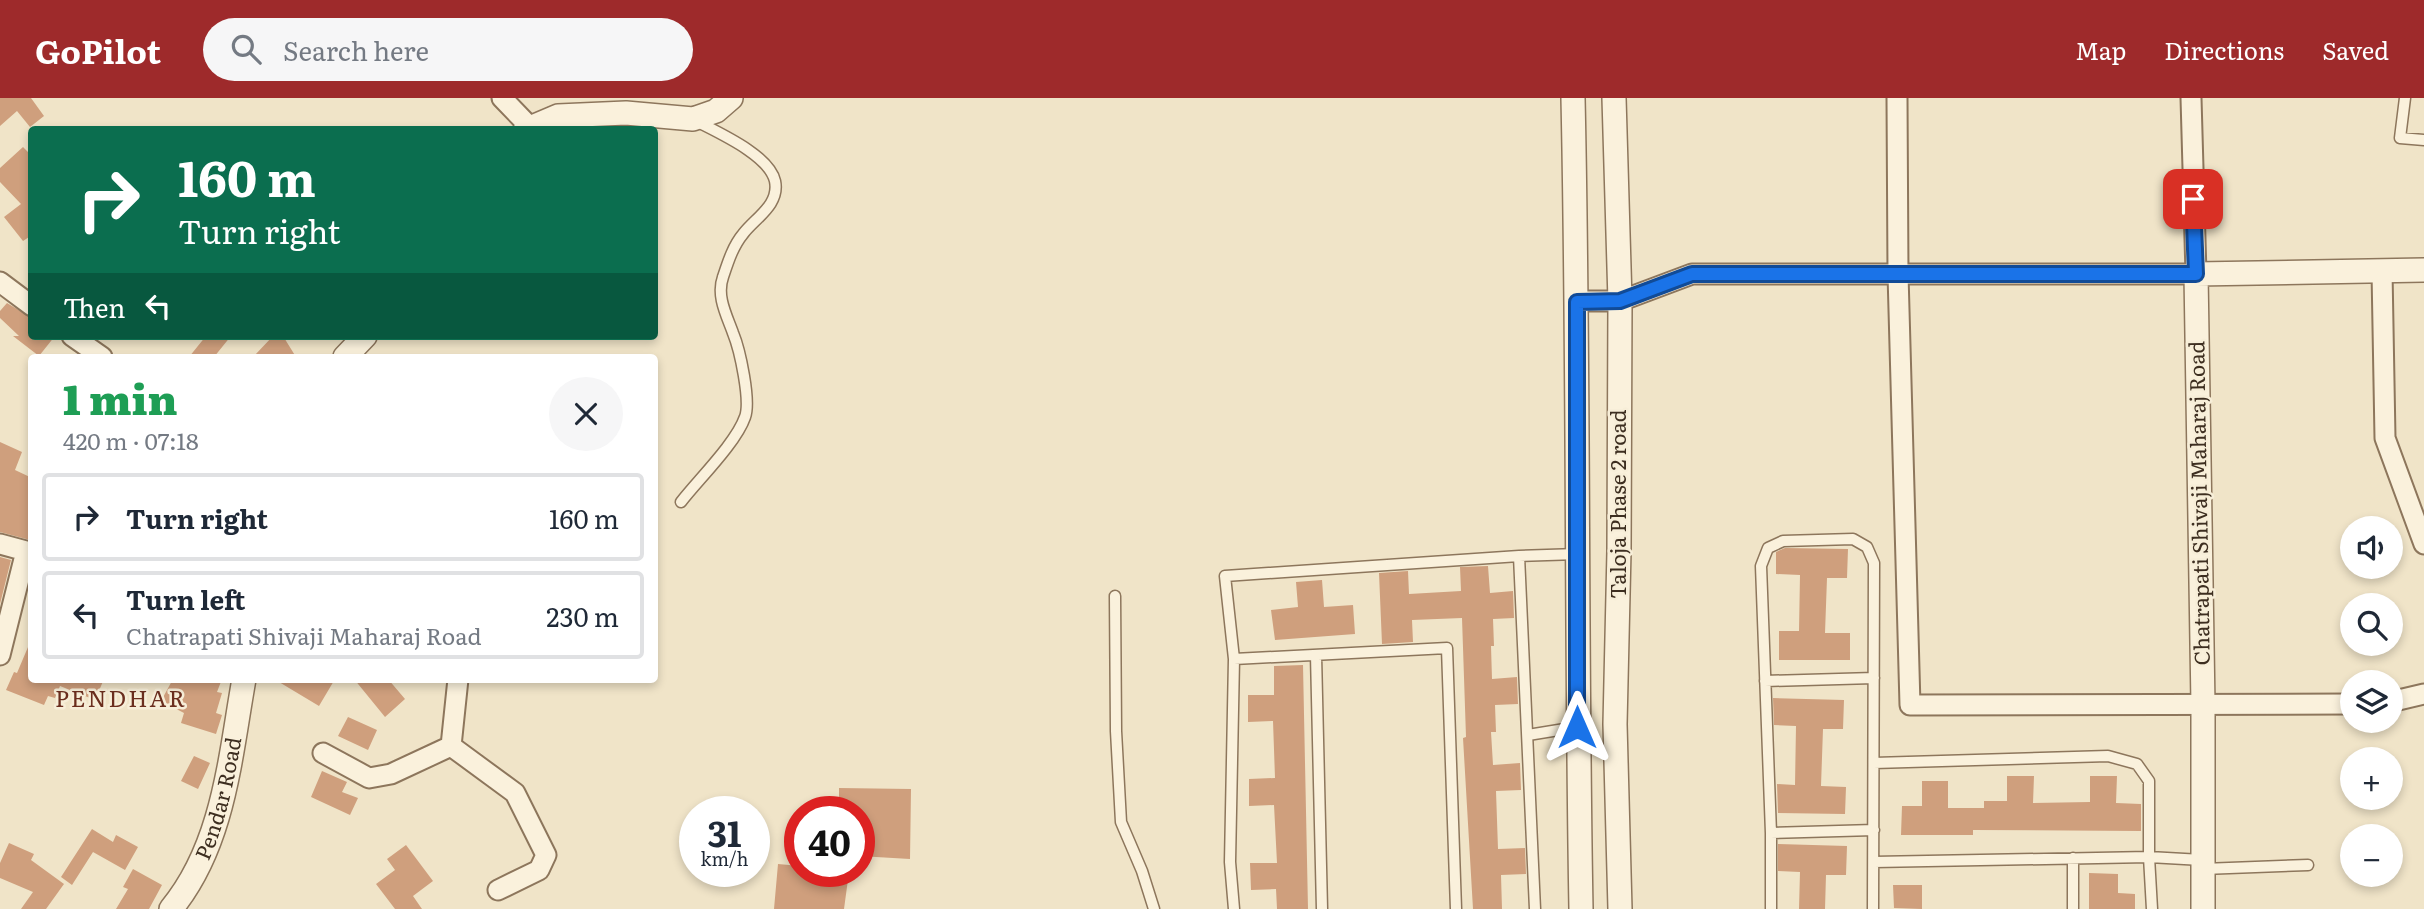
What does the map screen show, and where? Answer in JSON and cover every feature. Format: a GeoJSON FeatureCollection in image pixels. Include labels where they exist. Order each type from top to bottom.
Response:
{"type":"FeatureCollection","features":[{"type":"Feature","properties":{"kind":"street"},"geometry":{"type":"LineString","coordinates":[[502,98],[525,126]]}},
{"type":"Feature","properties":{"kind":"street"},"geometry":{"type":"LineString","coordinates":[[532,126],[558,116],[626,113],[693,119],[716,111],[731,98]]}},
{"type":"Feature","properties":{"kind":"street","name":"Taloja Phase 2 road"},"geometry":{"type":"LineString","coordinates":[[1573,98],[1577,302],[1577,727],[1581,909]]}},
{"type":"Feature","properties":{"kind":"street","name":"Taloja Phase 2 road"},"geometry":{"type":"LineString","coordinates":[[1614,98],[1620,301],[1615,724],[1620,909]]}},
{"type":"Feature","properties":{"kind":"street"},"geometry":{"type":"LineString","coordinates":[[1897,98],[1898,274],[1910,705],[2340,704]]}},
{"type":"Feature","properties":{"kind":"street","name":"Chatrapati Shivaji Maharaj Road"},"geometry":{"type":"LineString","coordinates":[[2190,98],[2196,274],[2203,705],[2203,909]]}},
{"type":"Feature","properties":{"kind":"street"},"geometry":{"type":"LineString","coordinates":[[1577,302],[1620,301],[1692,274],[2196,274],[2424,270]]}},
{"type":"Feature","properties":{"kind":"street"},"geometry":{"type":"LineString","coordinates":[[2382,271],[2385,438],[2424,544]]}},
{"type":"Feature","properties":{"kind":"street"},"geometry":{"type":"LineString","coordinates":[[5,293],[28,304]]}},
{"type":"Feature","properties":{"kind":"street"},"geometry":{"type":"LineString","coordinates":[[78,340],[98,354]]}},
{"type":"Feature","properties":{"kind":"street"},"geometry":{"type":"LineString","coordinates":[[0,544],[26,551],[0,654]]}},
{"type":"Feature","properties":{"kind":"street","name":"Pendar Road"},"geometry":{"type":"LineString","coordinates":[[171,909],[210,843],[224,792],[243,683]]}},
{"type":"Feature","properties":{"kind":"street"},"geometry":{"type":"LineString","coordinates":[[451,746],[458,683]]}},
{"type":"Feature","properties":{"kind":"street"},"geometry":{"type":"LineString","coordinates":[[2403,699],[2424,694]]}},
{"type":"Feature","properties":{"kind":"street"},"geometry":{"type":"LineString","coordinates":[[323,753],[369,778],[391,774],[451,746]]}},
{"type":"Feature","properties":{"kind":"street"},"geometry":{"type":"LineString","coordinates":[[451,746],[515,793],[546,855],[539,870],[498,891]]}},
{"type":"Feature","properties":{"kind":"lane"},"geometry":{"type":"LineString","coordinates":[[2405,98],[2400,138],[2424,140]]}},
{"type":"Feature","properties":{"kind":"lane"},"geometry":{"type":"LineString","coordinates":[[681,502],[731,440],[748,407],[735,338],[722,302],[721,283],[729,259],[743,234],[766,210],[775,192],[775,180],[766,165],[746,149],[693,119]]}},
{"type":"Feature","properties":{"kind":"lane"},"geometry":{"type":"LineString","coordinates":[[1771,909],[1771,834],[1761,566],[1768,548],[1783,541],[1853,540],[1867,547],[1874,563],[1873,909]]}},
{"type":"Feature","properties":{"kind":"lane"},"geometry":{"type":"LineString","coordinates":[[1234,909],[1230,862],[1234,659],[1225,576],[1578,554]]}},
{"type":"Feature","properties":{"kind":"lane"},"geometry":{"type":"LineString","coordinates":[[1519,556],[1535,909]]}},
{"type":"Feature","properties":{"kind":"lane"},"geometry":{"type":"LineString","coordinates":[[1115,596],[1115,731],[1121,822],[1142,871],[1154,909]]}},
{"type":"Feature","properties":{"kind":"lane"},"geometry":{"type":"LineString","coordinates":[[1234,659],[1447,648],[1456,909]]}},
{"type":"Feature","properties":{"kind":"lane"},"geometry":{"type":"LineString","coordinates":[[1315,655],[1322,909]]}},
{"type":"Feature","properties":{"kind":"lane"},"geometry":{"type":"LineString","coordinates":[[1765,681],[1874,678]]}},
{"type":"Feature","properties":{"kind":"lane"},"geometry":{"type":"LineString","coordinates":[[1528,735],[1577,727]]}},
{"type":"Feature","properties":{"kind":"lane"},"geometry":{"type":"LineString","coordinates":[[1874,763],[2108,756],[2137,764],[2149,781],[2152,909]]}},
{"type":"Feature","properties":{"kind":"lane"},"geometry":{"type":"LineString","coordinates":[[1771,834],[1874,830]]}},
{"type":"Feature","properties":{"kind":"lane"},"geometry":{"type":"LineString","coordinates":[[1874,862],[2149,857],[2203,865],[2308,865]]}},
{"type":"Feature","properties":{"kind":"lane"},"geometry":{"type":"LineString","coordinates":[[2073,858],[2073,909]]}},
{"type":"Feature","properties":{"kind":"building"},"geometry":{"type":"Polygon","coordinates":[[[0,98],[31,98],[44,116],[29,126],[17,111],[0,126],[0,98]]]}},
{"type":"Feature","properties":{"kind":"building"},"geometry":{"type":"Polygon","coordinates":[[[23,147],[28,152],[28,238],[23,241],[4,217],[21,204],[0,182],[0,168],[23,147]]]}},
{"type":"Feature","properties":{"kind":"building"},"geometry":{"type":"Polygon","coordinates":[[[7,303],[28,316],[28,340],[52,340],[41,354],[36,354],[13,336],[19,336],[0,318],[0,311],[7,303]]]}},
{"type":"Feature","properties":{"kind":"building"},"geometry":{"type":"Polygon","coordinates":[[[203,340],[228,340],[216,354],[191,354],[203,340]]]}},
{"type":"Feature","properties":{"kind":"building"},"geometry":{"type":"Polygon","coordinates":[[[269,340],[285,340],[294,354],[256,354],[269,340]]]}},
{"type":"Feature","properties":{"kind":"building"},"geometry":{"type":"Polygon","coordinates":[[[0,442],[22,452],[15,470],[28,476],[28,539],[0,532],[0,442]]]}},
{"type":"Feature","properties":{"kind":"building"},"geometry":{"type":"Polygon","coordinates":[[[1785,548],[1848,549],[1847,578],[1827,578],[1825,633],[1850,633],[1850,660],[1779,660],[1779,631],[1799,631],[1800,575],[1776,574],[1776,552],[1785,548]]]}},
{"type":"Feature","properties":{"kind":"building"},"geometry":{"type":"Polygon","coordinates":[[[0,557],[11,560],[0,604],[0,557]]]}},
{"type":"Feature","properties":{"kind":"building"},"geometry":{"type":"Polygon","coordinates":[[[1488,566],[1490,593],[1513,591],[1514,618],[1493,619],[1492,679],[1517,677],[1518,704],[1495,705],[1496,732],[1491,732],[1493,765],[1520,763],[1521,790],[1496,791],[1498,849],[1525,848],[1526,874],[1501,875],[1502,909],[1473,909],[1463,738],[1466,737],[1462,618],[1412,620],[1413,642],[1382,644],[1379,573],[1408,571],[1409,594],[1461,591],[1460,567],[1488,566]]]}},
{"type":"Feature","properties":{"kind":"building"},"geometry":{"type":"Polygon","coordinates":[[[1322,580],[1324,607],[1353,605],[1355,634],[1275,640],[1271,610],[1298,607],[1296,582],[1322,580]]]}},
{"type":"Feature","properties":{"kind":"building"},"geometry":{"type":"Polygon","coordinates":[[[28,647],[28,683],[102,683],[95,700],[60,686],[55,698],[48,696],[44,705],[6,690],[14,672],[17,673],[28,647]]]}},
{"type":"Feature","properties":{"kind":"building"},"geometry":{"type":"Polygon","coordinates":[[[1303,665],[1308,909],[1277,909],[1276,889],[1251,890],[1250,863],[1277,863],[1274,805],[1249,806],[1249,779],[1275,778],[1273,721],[1248,722],[1248,695],[1274,695],[1274,666],[1303,665]]]}},
{"type":"Feature","properties":{"kind":"building"},"geometry":{"type":"Polygon","coordinates":[[[171,683],[220,683],[217,692],[222,693],[216,713],[222,715],[216,734],[181,723],[184,713],[161,701],[171,683]]]}},
{"type":"Feature","properties":{"kind":"building"},"geometry":{"type":"Polygon","coordinates":[[[281,683],[333,683],[319,706],[281,683]]]}},
{"type":"Feature","properties":{"kind":"building"},"geometry":{"type":"Polygon","coordinates":[[[357,683],[391,683],[405,699],[385,717],[357,683]]]}},
{"type":"Feature","properties":{"kind":"building"},"geometry":{"type":"Polygon","coordinates":[[[1773,698],[1844,700],[1843,729],[1823,729],[1821,786],[1846,787],[1845,814],[1778,813],[1777,784],[1795,785],[1796,726],[1774,725],[1773,698]]]}},
{"type":"Feature","properties":{"kind":"building"},"geometry":{"type":"Polygon","coordinates":[[[348,717],[377,730],[368,750],[338,736],[348,717]]]}},
{"type":"Feature","properties":{"kind":"building"},"geometry":{"type":"Polygon","coordinates":[[[194,756],[210,763],[198,789],[181,781],[194,756]]]}},
{"type":"Feature","properties":{"kind":"building"},"geometry":{"type":"Polygon","coordinates":[[[322,771],[347,782],[342,792],[358,798],[350,815],[311,797],[322,771]]]}},
{"type":"Feature","properties":{"kind":"building"},"geometry":{"type":"Polygon","coordinates":[[[2007,776],[2034,776],[2033,803],[2090,802],[2090,776],[2117,776],[2116,803],[2141,804],[2141,831],[1973,830],[1973,835],[1901,835],[1902,806],[1922,806],[1922,781],[1948,781],[1948,808],[1984,808],[1984,801],[2007,801],[2007,776]]]}},
{"type":"Feature","properties":{"kind":"building"},"geometry":{"type":"Polygon","coordinates":[[[839,788],[911,789],[910,859],[875,857],[875,796],[839,796],[839,788]]]}},
{"type":"Feature","properties":{"kind":"building"},"geometry":{"type":"Polygon","coordinates":[[[92,829],[113,842],[116,835],[138,847],[125,870],[93,852],[72,885],[61,877],[92,829]]]}},
{"type":"Feature","properties":{"kind":"building"},"geometry":{"type":"Polygon","coordinates":[[[9,843],[34,854],[31,860],[64,884],[46,909],[21,909],[33,892],[0,878],[0,863],[9,843]]]}},
{"type":"Feature","properties":{"kind":"building"},"geometry":{"type":"Polygon","coordinates":[[[1778,844],[1847,846],[1846,875],[1826,875],[1825,909],[1799,909],[1800,872],[1778,871],[1778,844]]]}},
{"type":"Feature","properties":{"kind":"building"},"geometry":{"type":"Polygon","coordinates":[[[406,845],[433,881],[413,896],[422,909],[395,909],[376,884],[395,870],[387,859],[406,845]]]}},
{"type":"Feature","properties":{"kind":"building"},"geometry":{"type":"Polygon","coordinates":[[[778,864],[784,865],[784,887],[847,887],[844,909],[774,909],[778,864]]]}},
{"type":"Feature","properties":{"kind":"building"},"geometry":{"type":"Polygon","coordinates":[[[133,869],[162,885],[149,909],[116,909],[128,889],[123,887],[133,869]]]}},
{"type":"Feature","properties":{"kind":"building"},"geometry":{"type":"Polygon","coordinates":[[[2089,873],[2118,874],[2118,893],[2135,894],[2135,909],[2089,909],[2089,873]]]}},
{"type":"Feature","properties":{"kind":"building"},"geometry":{"type":"Polygon","coordinates":[[[1893,885],[1922,885],[1922,909],[1894,908],[1893,885]]]}},
{"type":"Feature","properties":{"kind":"district","name":"PENDHAR"},"geometry":{"type":"Point","coordinates":[121,699]}},
{"type":"Feature","properties":{"kind":"route"},"geometry":{"type":"LineString","coordinates":[[1577,727],[1577,302],[1620,301],[1692,274],[2196,274],[2193,199]]}}]}
